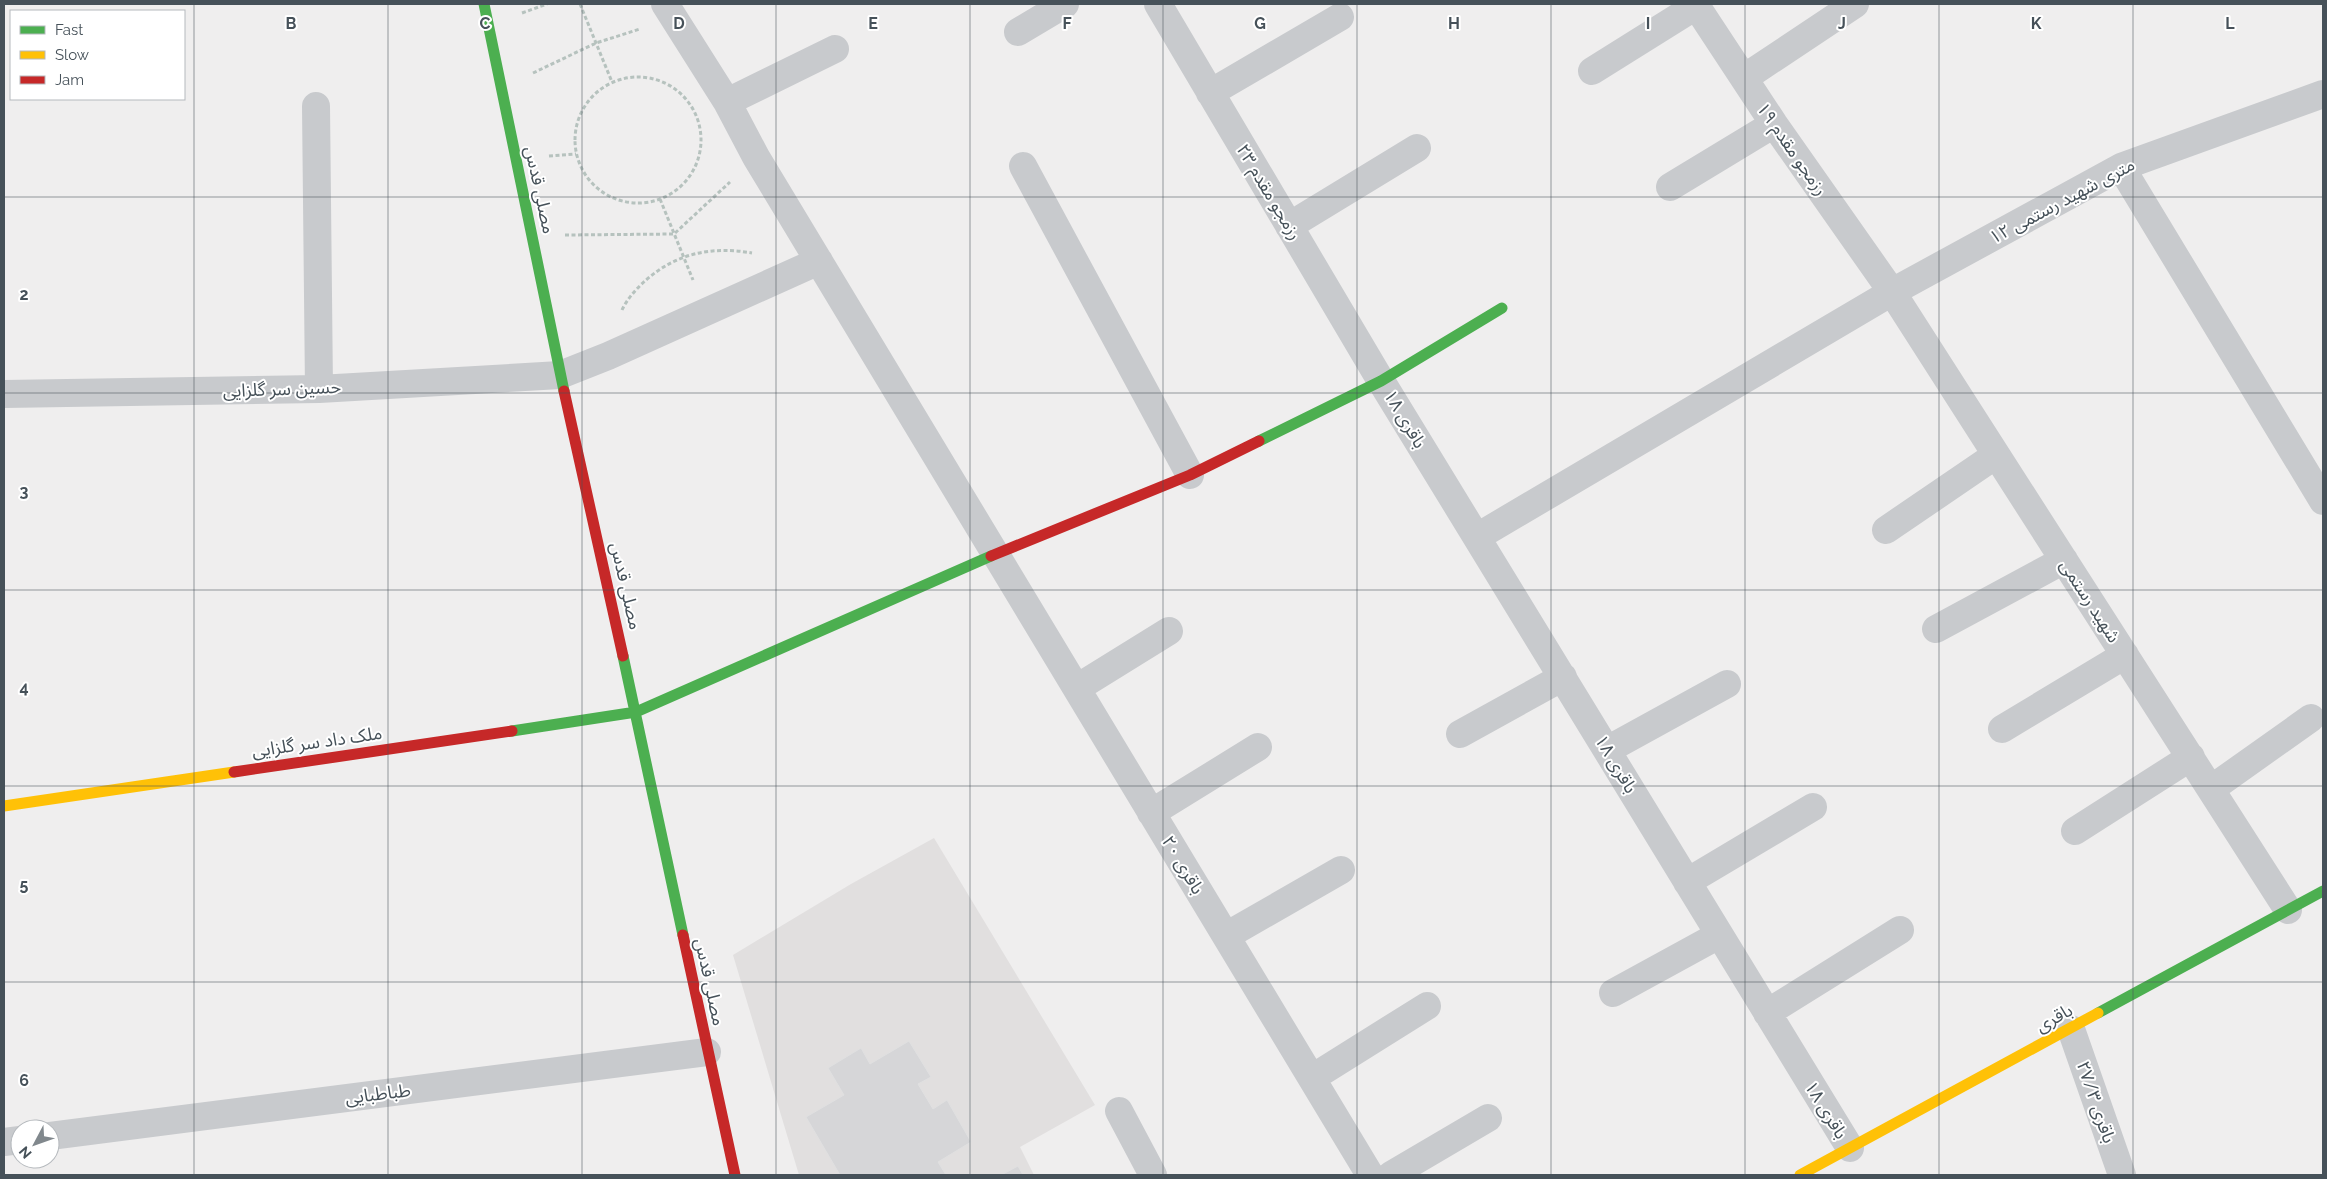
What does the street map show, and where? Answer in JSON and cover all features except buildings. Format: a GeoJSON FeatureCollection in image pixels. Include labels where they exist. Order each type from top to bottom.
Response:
{"type":"FeatureCollection","features":[{"type":"Feature","properties":{"kind":"street","name":"مصلی قدس"},"geometry":{"type":"LineString","coordinates":[[484,4],[560,374],[636,712],[707,1052],[735,1175]]}},
{"type":"Feature","properties":{"kind":"street","name":"باقری ۲۰"},"geometry":{"type":"LineString","coordinates":[[665,4],[727,102],[756,157],[1370,1175]]}},
{"type":"Feature","properties":{"kind":"street"},"geometry":{"type":"LineString","coordinates":[[1018,32],[1065,4]]}},
{"type":"Feature","properties":{"kind":"street","name":"رزمجو مقدم ۲۳"},"geometry":{"type":"LineString","coordinates":[[1158,4],[1382,380]]}},
{"type":"Feature","properties":{"kind":"street"},"geometry":{"type":"LineString","coordinates":[[1744,78],[1855,4]]}},
{"type":"Feature","properties":{"kind":"street"},"geometry":{"type":"LineString","coordinates":[[1592,71],[1696,5]]}},
{"type":"Feature","properties":{"kind":"street","name":"رزمجو مقدم ۱۹"},"geometry":{"type":"LineString","coordinates":[[1696,5],[1774,124],[1892,292]]}},
{"type":"Feature","properties":{"kind":"street"},"geometry":{"type":"LineString","coordinates":[[1210,93],[1340,17]]}},
{"type":"Feature","properties":{"kind":"street"},"geometry":{"type":"LineString","coordinates":[[727,102],[835,48]]}},
{"type":"Feature","properties":{"kind":"street","name":"۱۲ متری شهید رستمی"},"geometry":{"type":"LineString","coordinates":[[1477,537],[1892,292],[2121,166],[2323,94]]}},
{"type":"Feature","properties":{"kind":"street"},"geometry":{"type":"LineString","coordinates":[[316,106],[319,389]]}},
{"type":"Feature","properties":{"kind":"street"},"geometry":{"type":"LineString","coordinates":[[1670,186],[1774,124]]}},
{"type":"Feature","properties":{"kind":"street"},"geometry":{"type":"LineString","coordinates":[[1289,226],[1417,148]]}},
{"type":"Feature","properties":{"kind":"street"},"geometry":{"type":"LineString","coordinates":[[1023,166],[1190,475]]}},
{"type":"Feature","properties":{"kind":"street"},"geometry":{"type":"LineString","coordinates":[[2121,166],[2323,501]]}},
{"type":"Feature","properties":{"kind":"street","name":"حسین سر گلزایی"},"geometry":{"type":"LineString","coordinates":[[4,394],[319,389],[560,374],[608,356],[819,261]]}},
{"type":"Feature","properties":{"kind":"street","name":"شهید رستمی"},"geometry":{"type":"LineString","coordinates":[[1892,292],[2288,910]]}},
{"type":"Feature","properties":{"kind":"street","name":"ملک داد سر گلزایی"},"geometry":{"type":"LineString","coordinates":[[4,806],[636,712],[996,554],[1190,475],[1382,380],[1502,308]]}},
{"type":"Feature","properties":{"kind":"street","name":"باقری ۱۸"},"geometry":{"type":"LineString","coordinates":[[1382,380],[1850,1148]]}},
{"type":"Feature","properties":{"kind":"street"},"geometry":{"type":"LineString","coordinates":[[1886,530],[1996,455]]}},
{"type":"Feature","properties":{"kind":"street"},"geometry":{"type":"LineString","coordinates":[[1936,628],[2064,560]]}},
{"type":"Feature","properties":{"kind":"street"},"geometry":{"type":"LineString","coordinates":[[1077,688],[1169,631]]}},
{"type":"Feature","properties":{"kind":"street"},"geometry":{"type":"LineString","coordinates":[[2002,728],[2125,655]]}},
{"type":"Feature","properties":{"kind":"street"},"geometry":{"type":"LineString","coordinates":[[1460,734],[1562,677]]}},
{"type":"Feature","properties":{"kind":"street"},"geometry":{"type":"LineString","coordinates":[[1607,750],[1727,684]]}},
{"type":"Feature","properties":{"kind":"street"},"geometry":{"type":"LineString","coordinates":[[2211,789],[2311,718]]}},
{"type":"Feature","properties":{"kind":"street"},"geometry":{"type":"LineString","coordinates":[[1151,813],[1258,747]]}},
{"type":"Feature","properties":{"kind":"street"},"geometry":{"type":"LineString","coordinates":[[2075,831],[2191,757]]}},
{"type":"Feature","properties":{"kind":"street"},"geometry":{"type":"LineString","coordinates":[[1687,882],[1813,807]]}},
{"type":"Feature","properties":{"kind":"street"},"geometry":{"type":"LineString","coordinates":[[1226,936],[1341,870]]}},
{"type":"Feature","properties":{"kind":"street","name":"باقری"},"geometry":{"type":"LineString","coordinates":[[1800,1175],[2323,891]]}},
{"type":"Feature","properties":{"kind":"street"},"geometry":{"type":"LineString","coordinates":[[1767,1013],[1900,930]]}},
{"type":"Feature","properties":{"kind":"street"},"geometry":{"type":"LineString","coordinates":[[1613,993],[1719,934]]}},
{"type":"Feature","properties":{"kind":"street"},"geometry":{"type":"LineString","coordinates":[[1312,1078],[1427,1006]]}},
{"type":"Feature","properties":{"kind":"street","name":"باقری ۲۷/۳"},"geometry":{"type":"LineString","coordinates":[[2071,1028],[2122,1175]]}},
{"type":"Feature","properties":{"kind":"street","name":"طباطبایی"},"geometry":{"type":"LineString","coordinates":[[60,1135],[707,1052]]}},
{"type":"Feature","properties":{"kind":"street"},"geometry":{"type":"LineString","coordinates":[[1119,1111],[1153,1175]]}},
{"type":"Feature","properties":{"kind":"street"},"geometry":{"type":"LineString","coordinates":[[1391,1175],[1488,1118]]}},
{"type":"Feature","properties":{"kind":"path"},"geometry":{"type":"LineString","coordinates":[[580,4],[612,82]]}},
{"type":"Feature","properties":{"kind":"path"},"geometry":{"type":"LineString","coordinates":[[501,89],[596,43],[642,28]]}},
{"type":"Feature","properties":{"kind":"path"},"geometry":{"type":"LineString","coordinates":[[632,78],[653,79],[672,87],[687,102],[697,120],[701,139],[698,158],[690,175],[677,190],[660,199],[639,203],[618,200],[599,190],[584,174],[576,154],[575,132],[579,118],[594,94],[612,82],[632,78]]}},
{"type":"Feature","properties":{"kind":"path"},"geometry":{"type":"LineString","coordinates":[[532,236],[674,234],[756,157]]}},
{"type":"Feature","properties":{"kind":"path"},"geometry":{"type":"LineString","coordinates":[[660,199],[705,311]]}},
{"type":"Feature","properties":{"kind":"path"},"geometry":{"type":"LineString","coordinates":[[608,356],[613,330],[624,306],[640,286],[660,268],[683,256],[706,251],[737,250],[774,260],[795,273]]}},
{"type":"Feature","properties":{"kind":"shaded area"},"geometry":{"type":"Polygon","coordinates":[[[934,838],[1095,1105],[1020,1147],[1034,1175],[799,1175],[733,955],[851,884],[934,838]]]}},
{"type":"Feature","properties":{"kind":"traffic: fast"},"geometry":{"type":"LineString","coordinates":[[484,4],[564,391]]}},
{"type":"Feature","properties":{"kind":"traffic: fast"},"geometry":{"type":"LineString","coordinates":[[1259,441],[1381,381],[1502,308]]}},
{"type":"Feature","properties":{"kind":"traffic: fast"},"geometry":{"type":"LineString","coordinates":[[512,731],[636,712],[991,556]]}},
{"type":"Feature","properties":{"kind":"traffic: fast"},"geometry":{"type":"LineString","coordinates":[[623,656],[683,935]]}},
{"type":"Feature","properties":{"kind":"traffic: fast"},"geometry":{"type":"LineString","coordinates":[[2098,1013],[2323,891]]}},
{"type":"Feature","properties":{"kind":"traffic: slow"},"geometry":{"type":"LineString","coordinates":[[4,806],[234,772]]}},
{"type":"Feature","properties":{"kind":"traffic: slow"},"geometry":{"type":"LineString","coordinates":[[1800,1175],[2098,1013]]}},
{"type":"Feature","properties":{"kind":"traffic: jam"},"geometry":{"type":"LineString","coordinates":[[564,391],[623,656]]}},
{"type":"Feature","properties":{"kind":"traffic: jam"},"geometry":{"type":"LineString","coordinates":[[991,556],[1190,475],[1259,441]]}},
{"type":"Feature","properties":{"kind":"traffic: jam"},"geometry":{"type":"LineString","coordinates":[[234,772],[512,731]]}},
{"type":"Feature","properties":{"kind":"traffic: jam"},"geometry":{"type":"LineString","coordinates":[[683,935],[735,1175]]}}]}
